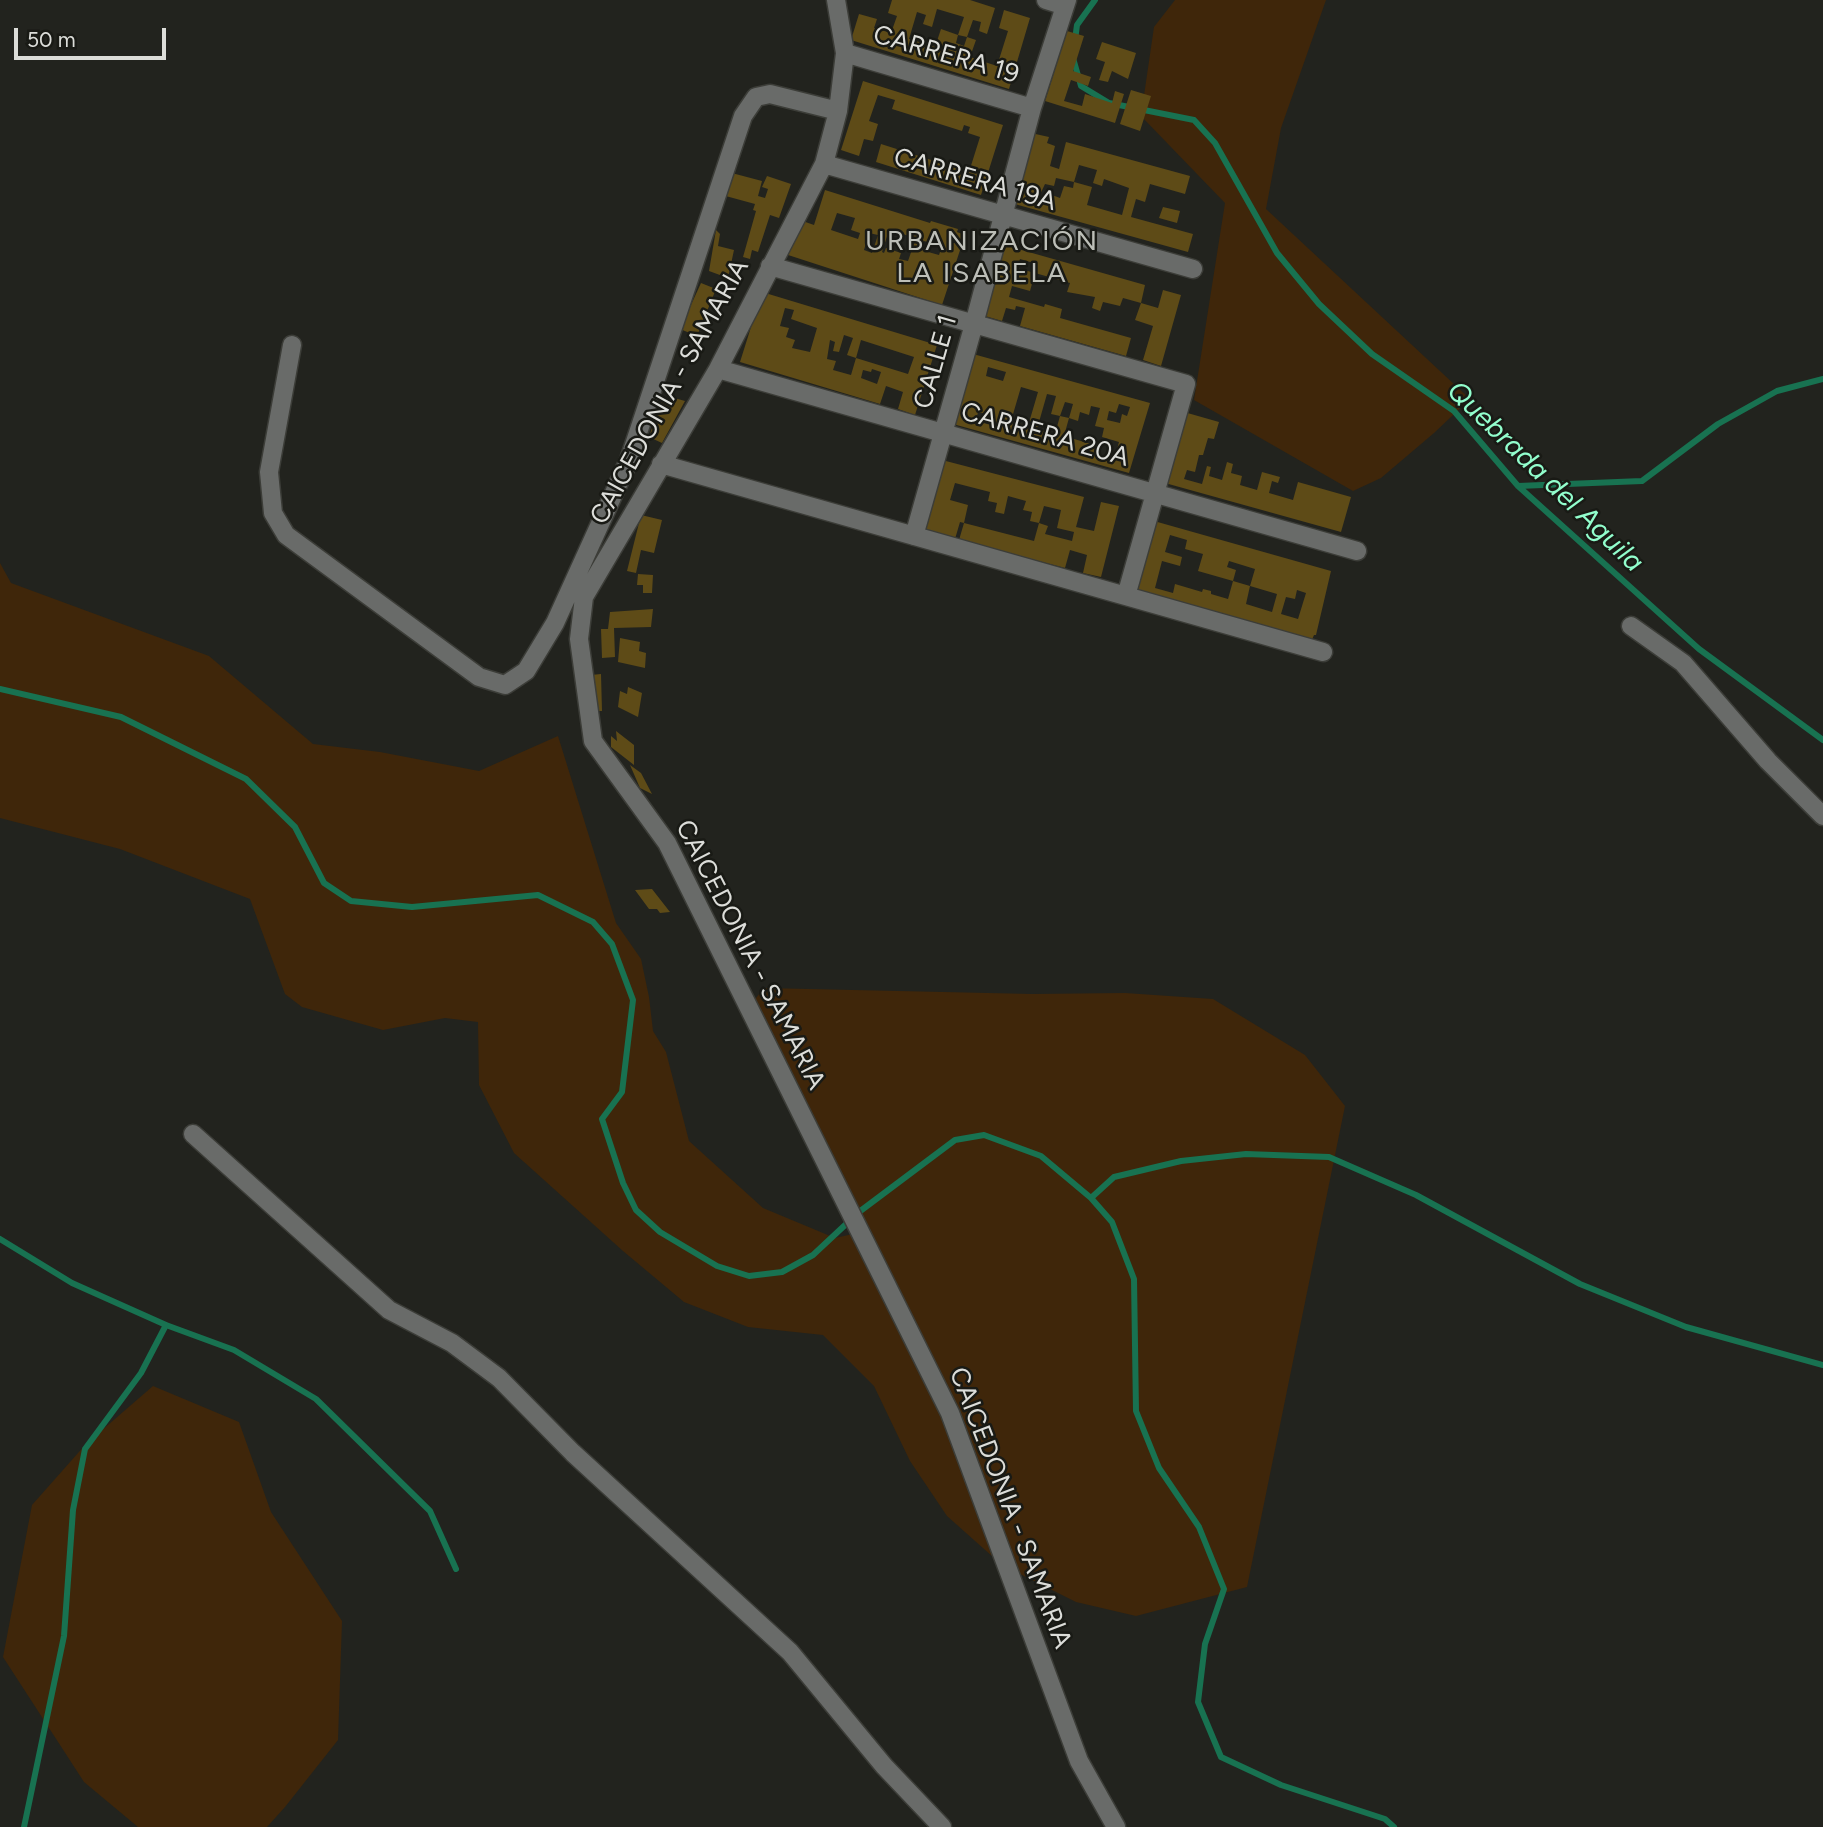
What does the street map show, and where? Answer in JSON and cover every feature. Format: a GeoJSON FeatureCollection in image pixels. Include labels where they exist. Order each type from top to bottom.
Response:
{"type":"FeatureCollection","features":[{"type":"Feature","properties":{"kind":"street","name":"CAICEDONIA - SAMARIA"},"geometry":{"type":"LineString","coordinates":[[836,0],[845,53],[838,111],[824,164],[718,369],[584,597],[579,639],[593,741],[667,843],[950,1413],[1079,1761],[1116,1827]]}},
{"type":"Feature","properties":{"kind":"street"},"geometry":{"type":"LineString","coordinates":[[1046,0],[1066,3]]}},
{"type":"Feature","properties":{"kind":"street","name":"CALLE 1"},"geometry":{"type":"LineString","coordinates":[[914,536],[1032,108],[1066,3]]}},
{"type":"Feature","properties":{"kind":"street","name":"CARRERA 19"},"geometry":{"type":"LineString","coordinates":[[845,53],[1032,108]]}},
{"type":"Feature","properties":{"kind":"street"},"geometry":{"type":"LineString","coordinates":[[292,345],[269,472],[272,513],[286,535],[479,677],[505,685],[526,671],[555,623],[629,460],[743,116],[756,97],[770,94],[838,111]]}},
{"type":"Feature","properties":{"kind":"street","name":"CARRERA 19A"},"geometry":{"type":"LineString","coordinates":[[824,164],[1193,269]]}},
{"type":"Feature","properties":{"kind":"street"},"geometry":{"type":"LineString","coordinates":[[771,266],[1186,384],[1126,596]]}},
{"type":"Feature","properties":{"kind":"street","name":"CARRERA 20A"},"geometry":{"type":"LineString","coordinates":[[718,369],[1357,551]]}},
{"type":"Feature","properties":{"kind":"street"},"geometry":{"type":"LineString","coordinates":[[661,464],[1323,652]]}},
{"type":"Feature","properties":{"kind":"street"},"geometry":{"type":"LineString","coordinates":[[1631,626],[1683,663],[1768,761],[1823,816]]}},
{"type":"Feature","properties":{"kind":"street"},"geometry":{"type":"LineString","coordinates":[[193,1134],[389,1310],[452,1343],[499,1378],[573,1453],[790,1652],[884,1766],[942,1827]]}},
{"type":"Feature","properties":{"kind":"shaded area"},"geometry":{"type":"Polygon","coordinates":[[[1175,0],[1326,0],[1281,128],[1266,209],[1470,399],[1381,478],[1353,491],[1194,400],[1225,203],[1141,116],[1154,27],[1175,0]]]}},
{"type":"Feature","properties":{"kind":"shaded area"},"geometry":{"type":"Polygon","coordinates":[[[0,563],[11,583],[209,656],[313,744],[380,752],[479,771],[558,736],[616,923],[641,959],[653,1031],[666,1052],[689,1141],[763,1208],[835,1238],[853,1234],[745,1012],[764,988],[1032,994],[1125,993],[1213,999],[1305,1055],[1345,1106],[1247,1587],[1136,1616],[1076,1602],[1002,1565],[947,1516],[910,1461],[874,1386],[823,1335],[748,1327],[684,1302],[514,1153],[479,1085],[478,1022],[445,1018],[383,1030],[302,1007],[285,994],[250,899],[120,849],[0,818],[0,563]]]}},
{"type":"Feature","properties":{"kind":"shaded area"},"geometry":{"type":"Polygon","coordinates":[[[153,1386],[239,1422],[271,1512],[342,1621],[338,1740],[267,1827],[138,1827],[84,1782],[3,1657],[32,1505],[86,1444],[153,1386]]]}},
{"type":"Feature","properties":{"kind":"building"},"geometry":{"type":"Polygon","coordinates":[[[892,0],[970,0],[995,8],[987,34],[979,31],[981,22],[973,20],[967,37],[976,40],[970,57],[997,66],[1008,31],[999,28],[1004,10],[1030,18],[1009,89],[851,40],[859,14],[877,19],[874,28],[891,33],[897,16],[888,13],[892,0]],[[937,9],[932,27],[923,24],[926,15],[917,12],[909,39],[935,47],[941,29],[958,35],[964,17],[937,9]],[[958,35],[956,43],[964,46],[967,37],[958,35]]]}},
{"type":"Feature","properties":{"kind":"building"},"geometry":{"type":"Polygon","coordinates":[[[1067,31],[1084,36],[1073,71],[1091,77],[1088,86],[1071,80],[1064,101],[1082,106],[1085,94],[1112,103],[1115,91],[1124,94],[1115,123],[1045,101],[1067,31]]]}},
{"type":"Feature","properties":{"kind":"building"},"geometry":{"type":"Polygon","coordinates":[[[1102,42],[1136,53],[1128,79],[1112,71],[1108,82],[1099,80],[1105,62],[1096,59],[1102,42]]]}},
{"type":"Feature","properties":{"kind":"building"},"geometry":{"type":"Polygon","coordinates":[[[863,81],[1003,125],[981,195],[876,162],[881,144],[969,172],[980,137],[968,133],[970,127],[964,125],[962,131],[892,109],[895,100],[878,95],[869,121],[878,124],[873,141],[864,139],[859,156],[841,150],[863,81]]]}},
{"type":"Feature","properties":{"kind":"building"},"geometry":{"type":"Polygon","coordinates":[[[1131,90],[1151,96],[1140,131],[1120,124],[1131,90]]]}},
{"type":"Feature","properties":{"kind":"building"},"geometry":{"type":"Polygon","coordinates":[[[1031,133],[1049,137],[1047,143],[1055,146],[1050,166],[1059,169],[1066,142],[1190,176],[1185,194],[1150,184],[1145,202],[1136,199],[1131,217],[1193,234],[1188,252],[1011,203],[1031,133]],[[1079,165],[1074,182],[1092,187],[1087,205],[1122,215],[1129,188],[1104,179],[1102,186],[1093,183],[1097,170],[1079,165]],[[1056,178],[1054,186],[1045,184],[1037,201],[1049,204],[1052,195],[1060,198],[1064,186],[1073,188],[1074,182],[1056,178]]]}},
{"type":"Feature","properties":{"kind":"building"},"geometry":{"type":"Polygon","coordinates":[[[728,172],[762,181],[758,196],[765,198],[768,189],[762,187],[767,176],[791,184],[779,218],[770,215],[758,252],[752,250],[750,259],[743,257],[756,211],[753,210],[755,204],[722,195],[728,172]]]}},
{"type":"Feature","properties":{"kind":"building"},"geometry":{"type":"Polygon","coordinates":[[[825,190],[930,223],[931,221],[958,229],[957,232],[965,235],[942,305],[785,254],[797,219],[814,225],[825,190]],[[837,213],[831,230],[858,239],[860,233],[851,230],[855,218],[837,213]],[[889,230],[882,252],[884,253],[886,248],[901,253],[899,259],[908,261],[916,238],[889,230]],[[869,233],[864,250],[872,253],[878,235],[869,233]],[[924,241],[921,250],[939,255],[942,246],[924,241]]]}},
{"type":"Feature","properties":{"kind":"building"},"geometry":{"type":"Polygon","coordinates":[[[1163,207],[1180,211],[1177,223],[1159,218],[1163,207]]]}},
{"type":"Feature","properties":{"kind":"building"},"geometry":{"type":"Polygon","coordinates":[[[716,230],[720,234],[718,246],[734,250],[728,278],[709,271],[716,230]]]}},
{"type":"Feature","properties":{"kind":"building"},"geometry":{"type":"Polygon","coordinates":[[[1004,245],[1145,285],[1141,303],[1123,298],[1120,306],[1103,302],[1100,311],[1092,308],[1095,297],[1067,292],[1070,283],[1035,273],[1030,291],[1012,286],[1009,297],[1062,309],[1060,318],[1131,338],[1126,356],[1020,326],[1025,308],[1006,308],[1002,321],[985,316],[1004,245]],[[1020,259],[1017,268],[1035,273],[1037,264],[1020,259]]]}},
{"type":"Feature","properties":{"kind":"building"},"geometry":{"type":"Polygon","coordinates":[[[701,283],[716,289],[697,336],[680,329],[701,283]]]}},
{"type":"Feature","properties":{"kind":"building"},"geometry":{"type":"Polygon","coordinates":[[[1163,290],[1181,295],[1161,366],[1143,360],[1153,326],[1135,320],[1141,303],[1158,308],[1163,290]]]}},
{"type":"Feature","properties":{"kind":"building"},"geometry":{"type":"Polygon","coordinates":[[[762,292],[937,345],[915,415],[898,409],[903,392],[886,386],[880,404],[740,362],[762,292]],[[785,308],[780,326],[789,328],[786,337],[795,340],[792,348],[810,352],[817,328],[791,319],[794,310],[785,308]],[[844,335],[839,352],[833,351],[835,342],[830,340],[827,359],[836,361],[833,370],[851,375],[856,358],[847,355],[853,338],[844,335]],[[861,340],[856,358],[908,374],[914,357],[861,340]],[[872,369],[871,372],[863,370],[861,378],[877,384],[881,372],[872,369]]]}},
{"type":"Feature","properties":{"kind":"building"},"geometry":{"type":"Polygon","coordinates":[[[973,354],[1150,403],[1129,473],[953,424],[973,354]],[[988,367],[986,376],[1003,381],[1006,372],[988,367]],[[1021,387],[1011,421],[1028,426],[1038,392],[1021,387]],[[1047,394],[1037,429],[1055,434],[1060,416],[1051,414],[1056,396],[1047,394]],[[1065,402],[1060,416],[1069,418],[1073,404],[1065,402]],[[1119,404],[1116,413],[1109,411],[1107,420],[1120,423],[1122,414],[1127,416],[1130,407],[1119,404]],[[1091,406],[1089,415],[1080,412],[1078,421],[1069,418],[1064,436],[1091,444],[1091,441],[1100,443],[1096,455],[1114,460],[1119,442],[1102,437],[1104,428],[1095,426],[1100,408],[1091,406]],[[978,412],[976,421],[991,425],[993,416],[978,412]]]}},
{"type":"Feature","properties":{"kind":"building"},"geometry":{"type":"Polygon","coordinates":[[[671,397],[685,401],[662,443],[649,437],[661,401],[668,404],[671,397]]]}},
{"type":"Feature","properties":{"kind":"building"},"geometry":{"type":"Polygon","coordinates":[[[1184,412],[1219,422],[1214,439],[1208,438],[1203,455],[1199,455],[1195,472],[1187,470],[1184,479],[1202,484],[1207,466],[1211,467],[1209,476],[1222,480],[1227,462],[1233,464],[1231,473],[1242,476],[1240,485],[1257,490],[1262,472],[1280,477],[1278,483],[1272,481],[1269,493],[1293,500],[1298,482],[1351,497],[1341,532],[1165,483],[1184,412]]]}},
{"type":"Feature","properties":{"kind":"building"},"geometry":{"type":"Polygon","coordinates":[[[942,460],[1084,497],[1076,527],[1094,531],[1101,502],[1119,506],[1101,577],[1083,573],[1087,555],[1070,550],[1065,568],[959,540],[964,523],[960,522],[955,539],[924,531],[942,460]],[[955,483],[950,500],[968,505],[964,523],[1034,541],[1039,523],[1030,521],[1032,512],[1023,510],[1026,501],[1008,496],[1004,514],[995,512],[997,503],[988,501],[990,492],[955,483]],[[1044,506],[1039,523],[1048,526],[1045,534],[1072,541],[1074,532],[1057,528],[1061,510],[1044,506]]]}},
{"type":"Feature","properties":{"kind":"building"},"geometry":{"type":"Polygon","coordinates":[[[641,515],[662,520],[654,553],[641,550],[636,573],[627,571],[641,515]]]}},
{"type":"Feature","properties":{"kind":"building"},"geometry":{"type":"Polygon","coordinates":[[[1154,521],[1331,571],[1316,635],[1311,642],[1135,591],[1154,521]],[[1170,535],[1165,552],[1182,557],[1180,566],[1162,561],[1155,588],[1173,593],[1175,584],[1202,592],[1203,589],[1211,591],[1211,594],[1228,599],[1233,581],[1198,571],[1203,554],[1185,549],[1187,540],[1170,535]],[[1229,561],[1227,567],[1236,570],[1233,581],[1250,586],[1255,569],[1229,561]],[[1250,586],[1246,604],[1272,612],[1277,594],[1250,586]],[[1297,590],[1295,599],[1286,597],[1281,614],[1298,619],[1306,593],[1297,590]]]}},
{"type":"Feature","properties":{"kind":"building"},"geometry":{"type":"Polygon","coordinates":[[[638,574],[653,575],[652,593],[643,593],[643,585],[637,585],[638,574]]]}},
{"type":"Feature","properties":{"kind":"building"},"geometry":{"type":"Polygon","coordinates":[[[653,609],[651,627],[614,628],[615,657],[602,658],[601,629],[608,629],[610,612],[653,609]]]}},
{"type":"Feature","properties":{"kind":"building"},"geometry":{"type":"Polygon","coordinates":[[[620,638],[640,642],[639,651],[646,653],[645,668],[618,662],[620,638]]]}},
{"type":"Feature","properties":{"kind":"building"},"geometry":{"type":"Polygon","coordinates":[[[601,674],[602,711],[592,711],[591,675],[601,674]]]}},
{"type":"Feature","properties":{"kind":"building"},"geometry":{"type":"Polygon","coordinates":[[[628,687],[642,693],[638,717],[618,707],[620,691],[627,694],[628,687]]]}},
{"type":"Feature","properties":{"kind":"building"},"geometry":{"type":"Polygon","coordinates":[[[616,731],[634,745],[634,765],[611,747],[611,736],[617,741],[616,731]]]}},
{"type":"Feature","properties":{"kind":"building"},"geometry":{"type":"Polygon","coordinates":[[[630,765],[641,773],[652,794],[640,788],[630,765]]]}},
{"type":"Feature","properties":{"kind":"building"},"geometry":{"type":"Polygon","coordinates":[[[652,889],[670,912],[660,913],[657,909],[649,909],[635,890],[652,889]]]}},
{"type":"Feature","properties":{"kind":"waterway","name":"Quebrada del Aguila"},"geometry":{"type":"LineString","coordinates":[[1075,40],[1077,25],[1095,0]]}},
{"type":"Feature","properties":{"kind":"waterway","name":"Quebrada del Aguila"},"geometry":{"type":"LineString","coordinates":[[1073,58],[1081,86],[1109,103],[1194,120],[1215,143],[1277,253],[1319,304],[1372,354],[1454,411],[1518,486],[1699,649],[1823,740]]}},
{"type":"Feature","properties":{"kind":"waterway"},"geometry":{"type":"LineString","coordinates":[[1518,486],[1642,481],[1718,424],[1777,391],[1823,379]]}},
{"type":"Feature","properties":{"kind":"waterway"},"geometry":{"type":"LineString","coordinates":[[0,689],[121,717],[246,779],[295,827],[324,883],[351,901],[412,907],[538,895],[593,922],[612,944],[633,1000],[622,1092],[602,1119],[623,1183],[636,1210],[660,1232],[717,1266],[749,1276],[782,1272],[813,1255],[859,1212],[955,1140],[984,1135],[1041,1156],[1091,1198],[1112,1222],[1134,1279],[1136,1411],[1159,1468],[1199,1527],[1224,1589],[1205,1644],[1198,1702],[1221,1757],[1281,1785],[1385,1819],[1394,1827]]}},
{"type":"Feature","properties":{"kind":"waterway"},"geometry":{"type":"LineString","coordinates":[[1091,1198],[1114,1177],[1181,1161],[1246,1154],[1329,1157],[1416,1195],[1580,1284],[1686,1327],[1823,1365]]}},
{"type":"Feature","properties":{"kind":"waterway"},"geometry":{"type":"LineString","coordinates":[[0,1239],[72,1283],[166,1325],[234,1350],[316,1399],[430,1511],[456,1569]]}},
{"type":"Feature","properties":{"kind":"waterway"},"geometry":{"type":"LineString","coordinates":[[24,1827],[64,1636],[73,1510],[85,1449],[141,1373],[166,1325]]}},
{"type":"Feature","properties":{"kind":"district","name":"URBANIZACIÓN LA ISABELA"},"geometry":{"type":"Point","coordinates":[982,258]}}]}
